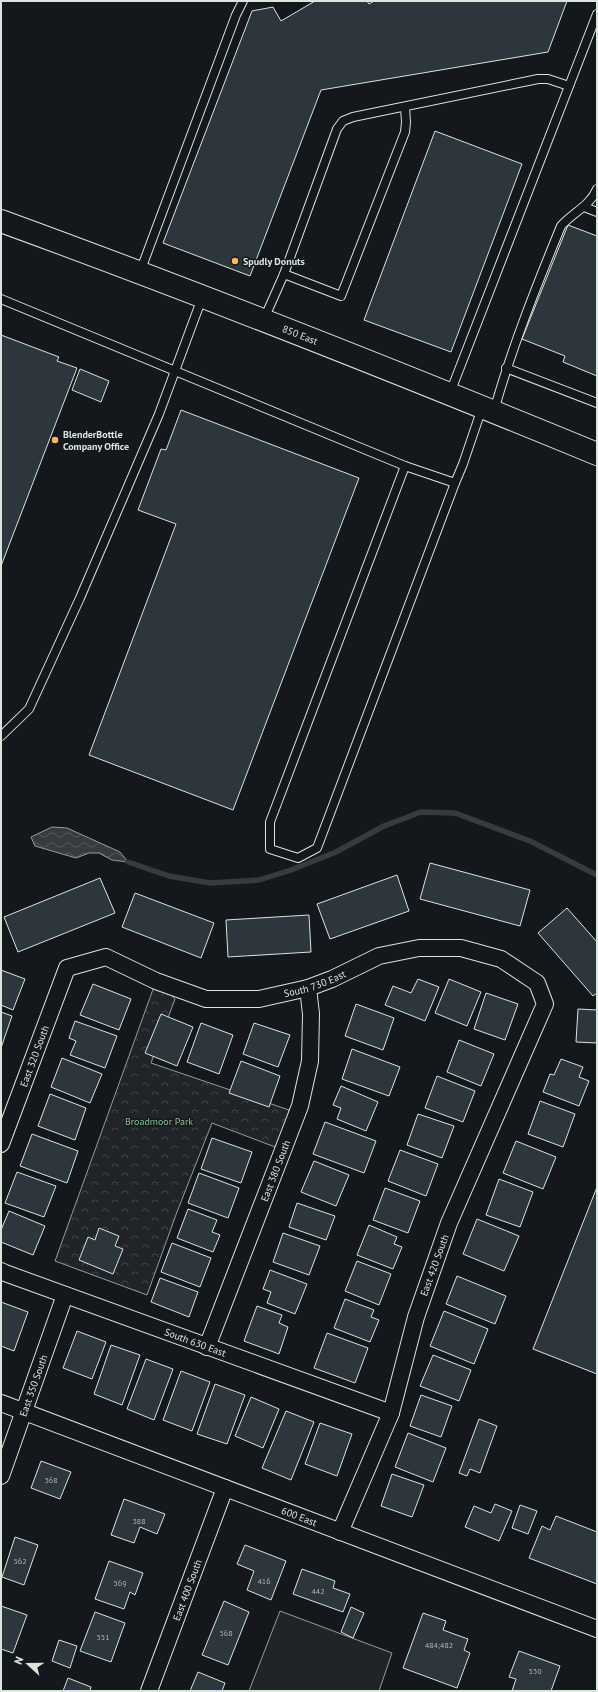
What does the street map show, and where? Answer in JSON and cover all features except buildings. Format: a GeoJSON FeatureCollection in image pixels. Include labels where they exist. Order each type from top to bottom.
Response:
{"type":"FeatureCollection","features":[{"type":"Feature","properties":{"kind":"main road","name":"850 East"},"geometry":{"type":"LineString","coordinates":[[1,221],[263,320],[597,454]]}},
{"type":"Feature","properties":{"kind":"street","name":"South 730 East"},"geometry":{"type":"LineString","coordinates":[[67,968],[106,957],[156,981],[206,999],[258,999],[308,988],[332,979],[379,956],[419,948],[461,948],[501,959],[537,983],[545,1004]]}},
{"type":"Feature","properties":{"kind":"street","name":"East 320 South"},"geometry":{"type":"LineString","coordinates":[[1,1144],[67,968]]}},
{"type":"Feature","properties":{"kind":"street","name":"East 380 South"},"geometry":{"type":"LineString","coordinates":[[207,1347],[300,1106],[310,1061],[311,1014],[308,988]]}},
{"type":"Feature","properties":{"kind":"street","name":"East 420 South"},"geometry":{"type":"LineString","coordinates":[[340,1532],[390,1413],[416,1317],[449,1223],[545,1004]]}},
{"type":"Feature","properties":{"kind":"street","name":"South 630 East"},"geometry":{"type":"LineString","coordinates":[[1,1271],[390,1413]]}},
{"type":"Feature","properties":{"kind":"street","name":"East 350 South"},"geometry":{"type":"LineString","coordinates":[[1,1476],[65,1295]]}},
{"type":"Feature","properties":{"kind":"street","name":"600 East"},"geometry":{"type":"LineString","coordinates":[[1,1403],[597,1629]]}},
{"type":"Feature","properties":{"kind":"street","name":"East 400 South"},"geometry":{"type":"LineString","coordinates":[[149,1691],[225,1488]]}},
{"type":"Feature","properties":{"kind":"lane"},"geometry":{"type":"LineString","coordinates":[[140,273],[243,1]]}},
{"type":"Feature","properties":{"kind":"lane"},"geometry":{"type":"LineString","coordinates":[[449,394],[597,14]]}},
{"type":"Feature","properties":{"kind":"lane"},"geometry":{"type":"LineString","coordinates":[[263,320],[284,274],[333,139],[343,121],[353,117],[538,79],[548,79],[569,86]]}},
{"type":"Feature","properties":{"kind":"lane"},"geometry":{"type":"LineString","coordinates":[[284,274],[341,296],[405,132],[405,107]]}},
{"type":"Feature","properties":{"kind":"lane"},"geometry":{"type":"LineString","coordinates":[[405,466],[270,822],[270,849],[298,858],[317,848],[455,483],[506,368],[532,297],[561,226],[568,218],[584,207],[597,189]]}},
{"type":"Feature","properties":{"kind":"lane"},"geometry":{"type":"LineString","coordinates":[[584,207],[597,212]]}},
{"type":"Feature","properties":{"kind":"lane"},"geometry":{"type":"LineString","coordinates":[[1,736],[29,709],[80,598],[159,414],[202,297]]}},
{"type":"Feature","properties":{"kind":"lane"},"geometry":{"type":"LineString","coordinates":[[1,299],[405,466],[455,483]]}},
{"type":"Feature","properties":{"kind":"lane"},"geometry":{"type":"LineString","coordinates":[[506,368],[597,404]]}},
{"type":"Feature","properties":{"kind":"green space","name":"Broadmoor Park"},"geometry":{"type":"Polygon","coordinates":[[[156,981],[175,999],[151,1063],[289,1110],[283,1150],[212,1123],[177,1212],[147,1295],[55,1261],[156,981]]]}},
{"type":"Feature","properties":{"kind":"green space"},"geometry":{"type":"Polygon","coordinates":[[[280,1611],[392,1653],[379,1691],[249,1691],[280,1611]]]}},
{"type":"Feature","properties":{"kind":"water"},"geometry":{"type":"Polygon","coordinates":[[[52,827],[67,828],[120,852],[128,862],[112,860],[99,853],[89,853],[76,858],[35,846],[31,837],[52,827]]]}},
{"type":"Feature","properties":{"kind":"waterway"},"geometry":{"type":"LineString","coordinates":[[128,862],[169,876],[210,883],[259,880],[291,870],[336,852],[384,826],[421,812],[455,813],[530,841],[597,875]]}},
{"type":"Feature","properties":{"kind":"place","name":"Spudly Donuts"},"geometry":{"type":"Point","coordinates":[235,261]}},
{"type":"Feature","properties":{"kind":"place","name":"BlenderBottle Company Office"},"geometry":{"type":"Point","coordinates":[55,440]}}]}
